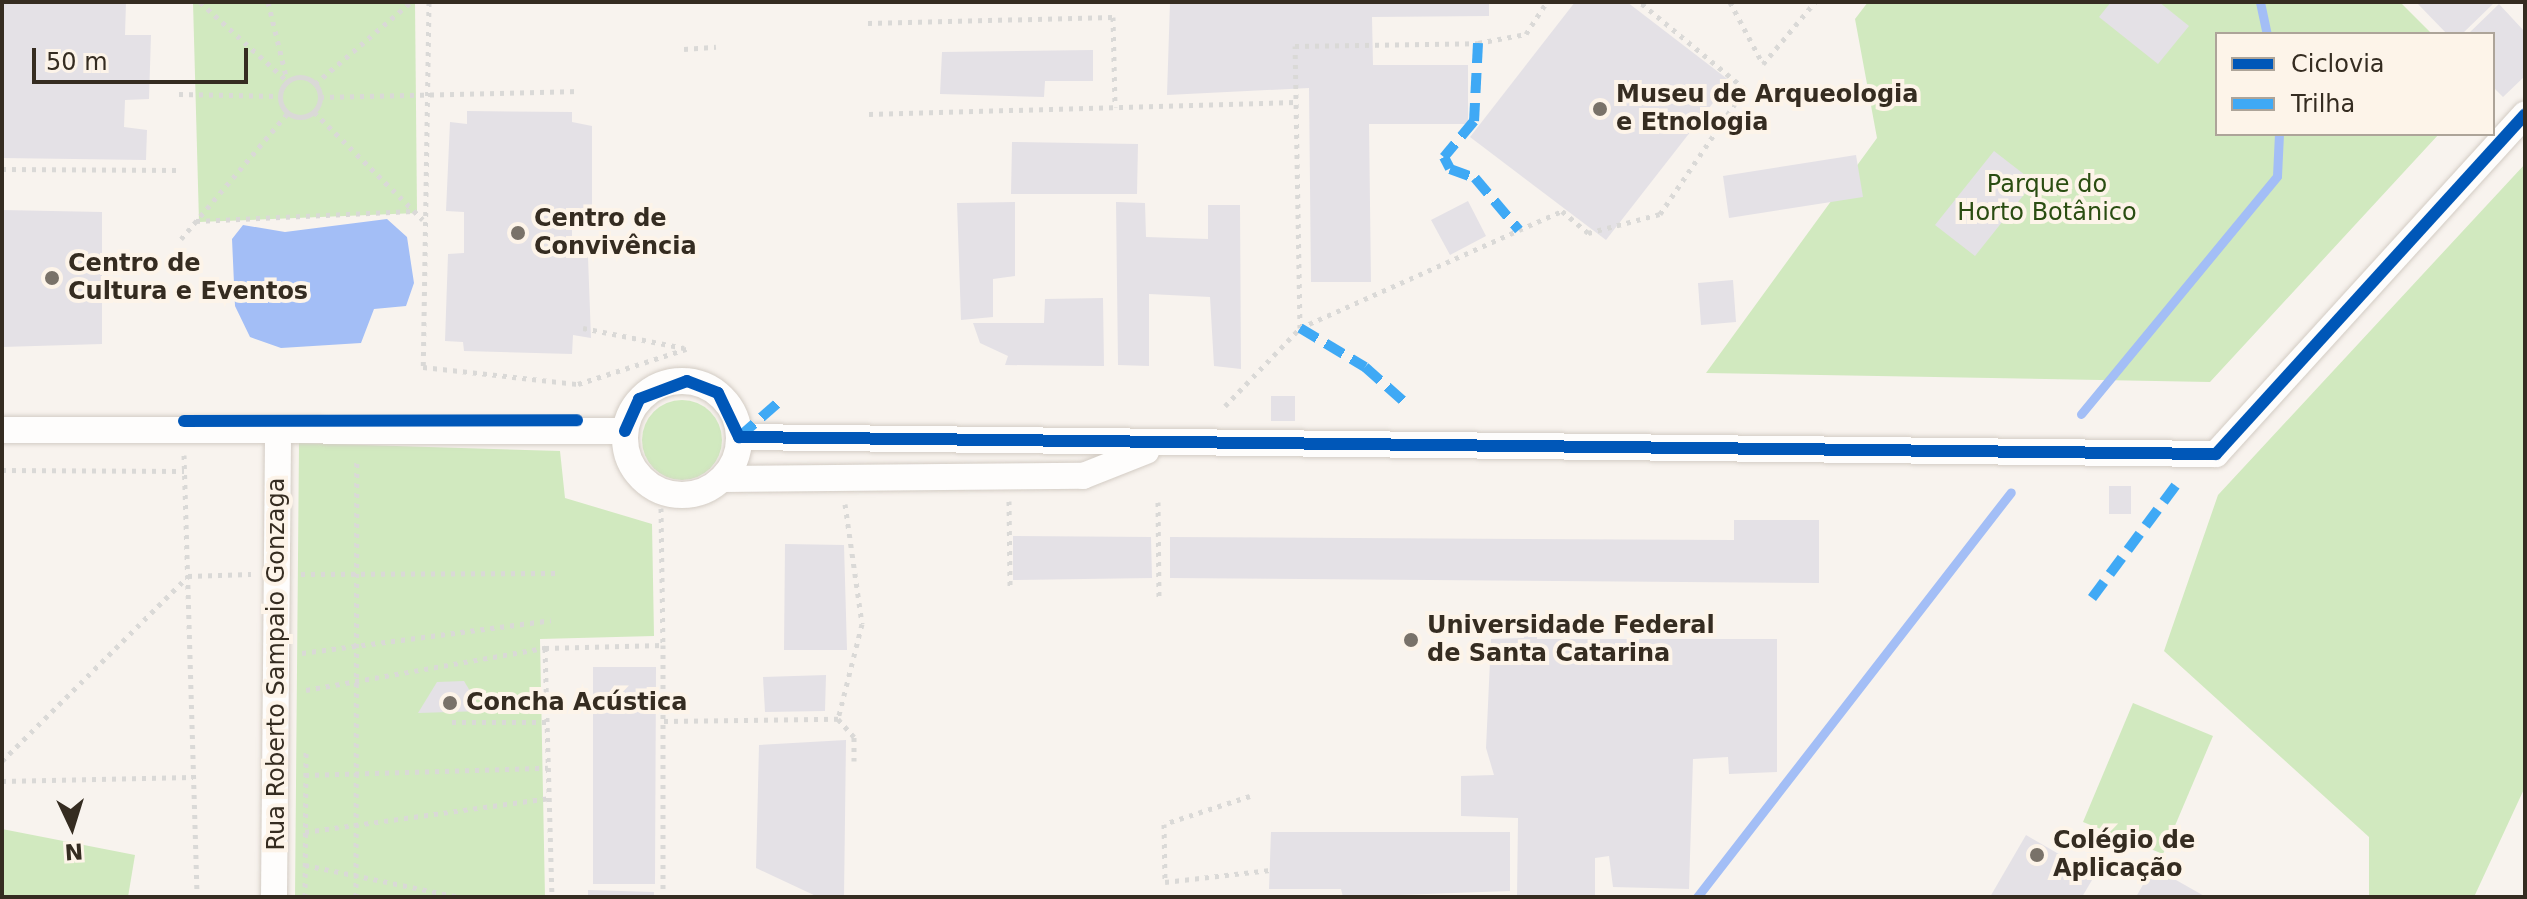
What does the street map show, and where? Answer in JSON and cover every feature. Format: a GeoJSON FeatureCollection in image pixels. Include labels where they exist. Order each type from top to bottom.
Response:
{"type":"FeatureCollection","features":[{"type":"Feature","properties":{"kind":"street"},"geometry":{"type":"LineString","coordinates":[[739,437],[1158,446],[2216,454],[2525,114]]}},
{"type":"Feature","properties":{"kind":"street"},"geometry":{"type":"LineString","coordinates":[[722,479],[739,437],[718,393],[687,381],[639,399],[625,431],[633,469],[664,493],[698,493],[722,479],[1083,476],[1158,446]]}},
{"type":"Feature","properties":{"kind":"street"},"geometry":{"type":"LineString","coordinates":[[2,430],[625,431]]}},
{"type":"Feature","properties":{"kind":"street","name":"Rua Roberto Sampaio Gonzaga"},"geometry":{"type":"LineString","coordinates":[[274,897],[278,431]]}},
{"type":"Feature","properties":{"kind":"path"},"geometry":{"type":"LineString","coordinates":[[200,2],[287,81]]}},
{"type":"Feature","properties":{"kind":"path"},"geometry":{"type":"LineString","coordinates":[[268,2],[287,81],[280,96]]}},
{"type":"Feature","properties":{"kind":"path"},"geometry":{"type":"LineString","coordinates":[[315,84],[411,2]]}},
{"type":"Feature","properties":{"kind":"path"},"geometry":{"type":"LineString","coordinates":[[429,2],[423,220],[423,367],[578,384],[686,349],[583,328]]}},
{"type":"Feature","properties":{"kind":"path"},"geometry":{"type":"LineString","coordinates":[[1300,328],[1295,46],[1478,43],[1526,34],[1547,2]]}},
{"type":"Feature","properties":{"kind":"path"},"geometry":{"type":"LineString","coordinates":[[1225,406],[1300,328],[1562,211],[1588,233],[1660,214],[1745,89],[1640,2]]}},
{"type":"Feature","properties":{"kind":"path"},"geometry":{"type":"LineString","coordinates":[[1730,2],[1763,64],[1815,2]]}},
{"type":"Feature","properties":{"kind":"path"},"geometry":{"type":"LineString","coordinates":[[868,23],[1113,17],[1115,107]]}},
{"type":"Feature","properties":{"kind":"path"},"geometry":{"type":"LineString","coordinates":[[684,49],[716,47]]}},
{"type":"Feature","properties":{"kind":"path"},"geometry":{"type":"LineString","coordinates":[[287,81],[305,77],[315,84],[320,97],[314,112]]}},
{"type":"Feature","properties":{"kind":"path"},"geometry":{"type":"LineString","coordinates":[[320,97],[580,91]]}},
{"type":"Feature","properties":{"kind":"path"},"geometry":{"type":"LineString","coordinates":[[179,94],[280,96]]}},
{"type":"Feature","properties":{"kind":"path"},"geometry":{"type":"LineString","coordinates":[[280,96],[288,113]]}},
{"type":"Feature","properties":{"kind":"path"},"geometry":{"type":"LineString","coordinates":[[869,114],[1295,102]]}},
{"type":"Feature","properties":{"kind":"path"},"geometry":{"type":"LineString","coordinates":[[181,239],[288,113],[314,112],[423,220]]}},
{"type":"Feature","properties":{"kind":"path"},"geometry":{"type":"LineString","coordinates":[[2,169],[182,170]]}},
{"type":"Feature","properties":{"kind":"path"},"geometry":{"type":"LineString","coordinates":[[196,221],[414,211]]}},
{"type":"Feature","properties":{"kind":"path"},"geometry":{"type":"LineString","coordinates":[[184,430],[197,897]]}},
{"type":"Feature","properties":{"kind":"path"},"geometry":{"type":"LineString","coordinates":[[356,897],[357,458]]}},
{"type":"Feature","properties":{"kind":"path"},"geometry":{"type":"LineString","coordinates":[[2,470],[184,471]]}},
{"type":"Feature","properties":{"kind":"path"},"geometry":{"type":"LineString","coordinates":[[838,719],[862,624],[844,500]]}},
{"type":"Feature","properties":{"kind":"path"},"geometry":{"type":"LineString","coordinates":[[1009,500],[1010,588]]}},
{"type":"Feature","properties":{"kind":"path"},"geometry":{"type":"LineString","coordinates":[[1158,502],[1159,597]]}},
{"type":"Feature","properties":{"kind":"path"},"geometry":{"type":"LineString","coordinates":[[661,508],[663,897]]}},
{"type":"Feature","properties":{"kind":"path"},"geometry":{"type":"LineString","coordinates":[[2,761],[188,576],[560,573]]}},
{"type":"Feature","properties":{"kind":"path"},"geometry":{"type":"LineString","coordinates":[[277,656],[551,620]]}},
{"type":"Feature","properties":{"kind":"path"},"geometry":{"type":"LineString","coordinates":[[306,701],[306,687],[545,648],[663,645]]}},
{"type":"Feature","properties":{"kind":"path"},"geometry":{"type":"LineString","coordinates":[[545,648],[552,897]]}},
{"type":"Feature","properties":{"kind":"path"},"geometry":{"type":"LineString","coordinates":[[664,721],[838,719],[854,737],[854,761]]}},
{"type":"Feature","properties":{"kind":"path"},"geometry":{"type":"LineString","coordinates":[[452,722],[547,722]]}},
{"type":"Feature","properties":{"kind":"path"},"geometry":{"type":"LineString","coordinates":[[305,897],[306,746]]}},
{"type":"Feature","properties":{"kind":"path"},"geometry":{"type":"LineString","coordinates":[[305,775],[548,768]]}},
{"type":"Feature","properties":{"kind":"path"},"geometry":{"type":"LineString","coordinates":[[2,781],[193,777]]}},
{"type":"Feature","properties":{"kind":"path"},"geometry":{"type":"LineString","coordinates":[[1250,796],[1164,824],[1165,882],[1270,870]]}},
{"type":"Feature","properties":{"kind":"path"},"geometry":{"type":"LineString","coordinates":[[305,832],[549,798]]}},
{"type":"Feature","properties":{"kind":"path"},"geometry":{"type":"LineString","coordinates":[[305,865],[459,897]]}},
{"type":"Feature","properties":{"kind":"green space"},"geometry":{"type":"Polygon","coordinates":[[[193,2],[415,2],[417,213],[199,222],[193,2]]]}},
{"type":"Feature","properties":{"kind":"green space","name":"Parque do Horto Botânico"},"geometry":{"type":"Polygon","coordinates":[[[1868,2],[2400,2],[2430,32],[2215,32],[2215,136],[2437,136],[2210,382],[1706,373],[1877,138],[1855,19],[1868,2]]]}},
{"type":"Feature","properties":{"kind":"green space"},"geometry":{"type":"Polygon","coordinates":[[[2525,164],[2525,787],[2474,897],[2369,897],[2369,837],[2164,651],[2218,495],[2525,164]]]}},
{"type":"Feature","properties":{"kind":"green space"},"geometry":{"type":"Polygon","coordinates":[[[682,400],[697,403],[710,412],[719,425],[722,440],[719,455],[710,468],[697,477],[682,480],[667,477],[654,468],[645,455],[642,440],[645,425],[654,412],[667,403],[682,400]]]}},
{"type":"Feature","properties":{"kind":"green space"},"geometry":{"type":"Polygon","coordinates":[[[299,443],[560,451],[565,498],[652,524],[654,636],[540,639],[545,897],[295,897],[299,443]]]}},
{"type":"Feature","properties":{"kind":"green space"},"geometry":{"type":"Polygon","coordinates":[[[2133,703],[2213,736],[2163,854],[2083,822],[2133,703]]]}},
{"type":"Feature","properties":{"kind":"green space"},"geometry":{"type":"Polygon","coordinates":[[[2,829],[135,855],[128,897],[2,897],[2,829]]]}},
{"type":"Feature","properties":{"kind":"water"},"geometry":{"type":"Polygon","coordinates":[[[387,219],[407,237],[414,283],[406,306],[374,309],[361,343],[281,348],[250,337],[235,306],[232,239],[243,225],[285,232],[387,219]]]}},
{"type":"Feature","properties":{"kind":"building"},"geometry":{"type":"Polygon","coordinates":[[[2,2],[126,2],[125,35],[151,35],[149,99],[125,100],[124,127],[147,130],[146,160],[2,158],[2,2]]]}},
{"type":"Feature","properties":{"kind":"building"},"geometry":{"type":"Polygon","coordinates":[[[1170,2],[1489,2],[1489,16],[1372,17],[1373,65],[1468,65],[1468,124],[1369,124],[1371,282],[1311,282],[1309,88],[1167,95],[1170,2]]]}},
{"type":"Feature","properties":{"kind":"building","name":"Museu de Arqueologia e Etnologia"},"geometry":{"type":"Polygon","coordinates":[[[1575,2],[1627,2],[1730,81],[1606,240],[1470,137],[1575,2]]]}},
{"type":"Feature","properties":{"kind":"building"},"geometry":{"type":"Polygon","coordinates":[[[2111,2],[2159,2],[2189,26],[2158,64],[2099,17],[2111,2]]]}},
{"type":"Feature","properties":{"kind":"building"},"geometry":{"type":"Polygon","coordinates":[[[2416,2],[2495,2],[2464,32],[2445,32],[2416,2]]]}},
{"type":"Feature","properties":{"kind":"building"},"geometry":{"type":"Polygon","coordinates":[[[2499,4],[2525,32],[2525,76],[2503,97],[2495,89],[2495,32],[2470,32],[2499,4]]]}},
{"type":"Feature","properties":{"kind":"building"},"geometry":{"type":"Polygon","coordinates":[[[1093,50],[1093,81],[1045,81],[1044,97],[940,94],[942,52],[1093,50]]]}},
{"type":"Feature","properties":{"kind":"building","name":"Centro de Convivência"},"geometry":{"type":"Polygon","coordinates":[[[467,111],[572,112],[572,122],[592,126],[592,209],[572,211],[572,257],[588,257],[591,338],[573,335],[572,354],[464,351],[463,342],[445,341],[448,254],[464,253],[464,212],[446,211],[450,122],[467,124],[467,111]]]}},
{"type":"Feature","properties":{"kind":"building"},"geometry":{"type":"Polygon","coordinates":[[[1012,142],[1138,144],[1137,194],[1011,194],[1012,142]]]}},
{"type":"Feature","properties":{"kind":"building"},"geometry":{"type":"Polygon","coordinates":[[[1994,151],[2034,182],[1975,256],[1935,225],[1994,151]]]}},
{"type":"Feature","properties":{"kind":"building"},"geometry":{"type":"Polygon","coordinates":[[[1856,155],[1863,197],[1729,218],[1723,176],[1856,155]]]}},
{"type":"Feature","properties":{"kind":"building"},"geometry":{"type":"Polygon","coordinates":[[[1468,201],[1486,236],[1450,255],[1431,220],[1468,201]]]}},
{"type":"Feature","properties":{"kind":"building"},"geometry":{"type":"Polygon","coordinates":[[[1015,202],[1015,276],[993,279],[993,317],[961,320],[957,203],[1015,202]]]}},
{"type":"Feature","properties":{"kind":"building"},"geometry":{"type":"Polygon","coordinates":[[[1116,202],[1145,203],[1146,237],[1208,239],[1208,205],[1240,205],[1241,369],[1214,366],[1210,297],[1149,294],[1149,366],[1118,365],[1116,202]]]}},
{"type":"Feature","properties":{"kind":"building","name":"Centro de Cultura e Eventos"},"geometry":{"type":"Polygon","coordinates":[[[2,210],[102,212],[102,344],[2,347],[2,210]]]}},
{"type":"Feature","properties":{"kind":"building"},"geometry":{"type":"Polygon","coordinates":[[[1733,280],[1736,322],[1701,325],[1698,283],[1733,280]]]}},
{"type":"Feature","properties":{"kind":"building"},"geometry":{"type":"Polygon","coordinates":[[[1103,298],[1104,366],[1005,365],[1008,356],[980,343],[973,323],[1044,323],[1045,299],[1103,298]]]}},
{"type":"Feature","properties":{"kind":"building"},"geometry":{"type":"Polygon","coordinates":[[[1271,396],[1295,396],[1295,421],[1271,421],[1271,396]]]}},
{"type":"Feature","properties":{"kind":"building"},"geometry":{"type":"Polygon","coordinates":[[[2109,486],[2131,486],[2131,514],[2109,514],[2109,486]]]}},
{"type":"Feature","properties":{"kind":"building"},"geometry":{"type":"Polygon","coordinates":[[[1734,520],[1819,520],[1819,583],[1170,578],[1170,537],[1734,540],[1734,520]]]}},
{"type":"Feature","properties":{"kind":"building"},"geometry":{"type":"Polygon","coordinates":[[[1013,536],[1151,537],[1152,578],[1013,580],[1013,536]]]}},
{"type":"Feature","properties":{"kind":"building"},"geometry":{"type":"Polygon","coordinates":[[[785,544],[844,545],[847,650],[784,650],[785,544]]]}},
{"type":"Feature","properties":{"kind":"building"},"geometry":{"type":"Polygon","coordinates":[[[1522,618],[1537,619],[1537,639],[1777,639],[1777,772],[1729,774],[1728,757],[1693,759],[1689,889],[1613,887],[1609,856],[1595,858],[1595,897],[1517,897],[1518,818],[1461,816],[1461,776],[1494,775],[1486,748],[1491,639],[1524,638],[1522,618]]]}},
{"type":"Feature","properties":{"kind":"building"},"geometry":{"type":"Polygon","coordinates":[[[593,667],[656,667],[655,884],[593,884],[593,667]]]}},
{"type":"Feature","properties":{"kind":"building"},"geometry":{"type":"Polygon","coordinates":[[[826,675],[825,711],[765,712],[763,677],[826,675]]]}},
{"type":"Feature","properties":{"kind":"building","name":"Concha Acústica"},"geometry":{"type":"Polygon","coordinates":[[[464,681],[482,711],[418,713],[437,682],[464,681]]]}},
{"type":"Feature","properties":{"kind":"building"},"geometry":{"type":"Polygon","coordinates":[[[846,740],[844,897],[818,897],[756,868],[759,745],[846,740]]]}},
{"type":"Feature","properties":{"kind":"building"},"geometry":{"type":"Polygon","coordinates":[[[1271,832],[1510,832],[1510,891],[1343,897],[1341,889],[1269,889],[1271,832]]]}},
{"type":"Feature","properties":{"kind":"building","name":"Colégio de Aplicação"},"geometry":{"type":"Polygon","coordinates":[[[2026,835],[2095,875],[2082,897],[1990,897],[2026,835]]]}},
{"type":"Feature","properties":{"kind":"building","name":"Colégio de Aplicação"},"geometry":{"type":"Polygon","coordinates":[[[2153,867],[2206,897],[2136,897],[2153,867]]]}},
{"type":"Feature","properties":{"kind":"building"},"geometry":{"type":"Polygon","coordinates":[[[588,890],[654,892],[654,897],[588,897],[588,890]]]}},
{"type":"Feature","properties":{"kind":"waterway"},"geometry":{"type":"LineString","coordinates":[[2260,2],[2267,32]]}},
{"type":"Feature","properties":{"kind":"waterway"},"geometry":{"type":"LineString","coordinates":[[2081,414],[2277,176],[2279,136]]}},
{"type":"Feature","properties":{"kind":"waterway"},"geometry":{"type":"LineString","coordinates":[[1697,897],[2011,492]]}},
{"type":"Feature","properties":{"kind":"marked path"},"geometry":{"type":"LineString","coordinates":[[1478,43],[1474,121],[1444,157],[1450,169],[1475,178],[1519,230]]}},
{"type":"Feature","properties":{"kind":"marked path"},"geometry":{"type":"LineString","coordinates":[[1300,328],[1365,367],[1409,406]]}},
{"type":"Feature","properties":{"kind":"marked path"},"geometry":{"type":"LineString","coordinates":[[739,437],[780,401]]}},
{"type":"Feature","properties":{"kind":"marked path"},"geometry":{"type":"LineString","coordinates":[[2092,598],[2178,482]]}},
{"type":"Feature","properties":{"kind":"cycle path"},"geometry":{"type":"LineString","coordinates":[[625,431],[639,399],[687,381],[718,393],[739,437],[2216,454],[2525,114]]}},
{"type":"Feature","properties":{"kind":"cycle path"},"geometry":{"type":"LineString","coordinates":[[184,421],[577,420]]}},
{"type":"Feature","properties":{"kind":"place","name":"Museu de Arqueologia e Etnologia"},"geometry":{"type":"Point","coordinates":[1600,109]}},
{"type":"Feature","properties":{"kind":"place","name":"Centro de Convivência"},"geometry":{"type":"Point","coordinates":[518,233]}},
{"type":"Feature","properties":{"kind":"place","name":"Centro de Cultura e Eventos"},"geometry":{"type":"Point","coordinates":[52,278]}},
{"type":"Feature","properties":{"kind":"place","name":"Universidade Federal de Santa Catarina"},"geometry":{"type":"Point","coordinates":[1411,640]}},
{"type":"Feature","properties":{"kind":"place","name":"Concha Acústica"},"geometry":{"type":"Point","coordinates":[450,703]}},
{"type":"Feature","properties":{"kind":"place","name":"Colégio de Aplicação"},"geometry":{"type":"Point","coordinates":[2037,855]}}]}
